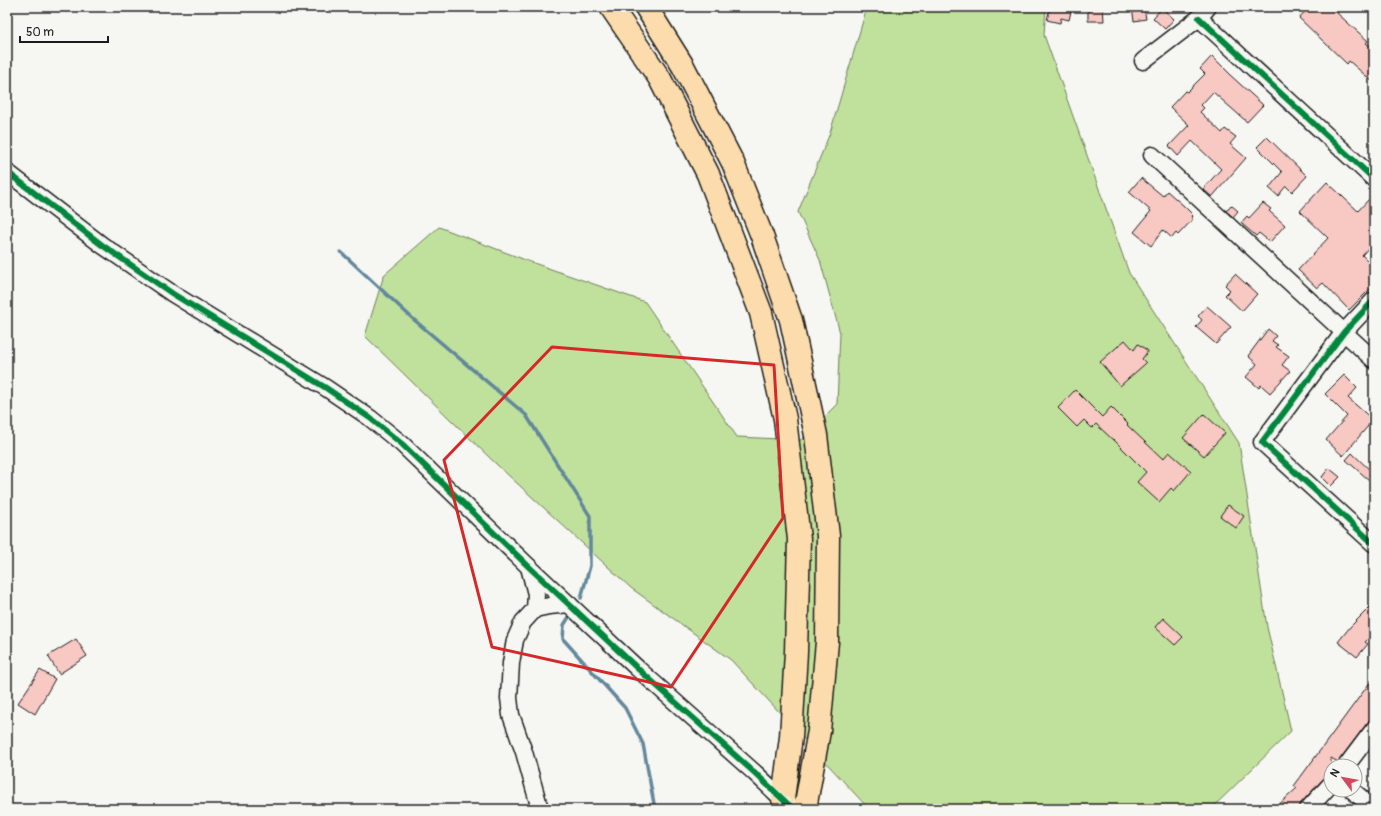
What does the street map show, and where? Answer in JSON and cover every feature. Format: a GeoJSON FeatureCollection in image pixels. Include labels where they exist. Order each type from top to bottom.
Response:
{"type":"FeatureCollection","features":[{"type":"Feature","properties":{"kind":"highway"},"geometry":{"type":"LineString","coordinates":[[611,7],[660,79],[708,174],[761,313],[783,412],[799,539],[796,652],[788,804]]}},
{"type":"Feature","properties":{"kind":"highway"},"geometry":{"type":"LineString","coordinates":[[646,7],[683,66],[733,163],[792,320],[816,435],[828,536],[827,642],[819,732],[805,809]]}},
{"type":"Feature","properties":{"kind":"street"},"geometry":{"type":"LineString","coordinates":[[1143,61],[1204,13],[1374,179]]}},
{"type":"Feature","properties":{"kind":"street"},"geometry":{"type":"LineString","coordinates":[[1152,155],[1374,360]]}},
{"type":"Feature","properties":{"kind":"street"},"geometry":{"type":"LineString","coordinates":[[7,172],[102,245],[173,294],[326,388],[370,418],[402,444],[528,566],[637,668],[788,804]]}},
{"type":"Feature","properties":{"kind":"street"},"geometry":{"type":"LineString","coordinates":[[1374,300],[1344,332],[1262,442],[1374,544]]}},
{"type":"Feature","properties":{"kind":"street"},"geometry":{"type":"LineString","coordinates":[[528,566],[536,594],[535,609]]}},
{"type":"Feature","properties":{"kind":"street"},"geometry":{"type":"LineString","coordinates":[[540,809],[524,752],[511,715],[509,698],[515,640],[523,622],[535,609],[569,604]]}},
{"type":"Feature","properties":{"kind":"street"},"geometry":{"type":"LineString","coordinates":[[1352,758],[1374,729]]}},
{"type":"Feature","properties":{"kind":"street"},"geometry":{"type":"LineString","coordinates":[[1308,809],[1323,793]]}},
{"type":"Feature","properties":{"kind":"street"},"geometry":{"type":"LineString","coordinates":[[1361,798],[1374,809]]}},
{"type":"Feature","properties":{"kind":"highlighted area"},"geometry":{"type":"Polygon","coordinates":[[[552,347],[774,365],[783,518],[671,687],[492,647],[444,460],[552,347]]]}},
{"type":"Feature","properties":{"kind":"green space"},"geometry":{"type":"Polygon","coordinates":[[[867,7],[1046,7],[1044,35],[1129,273],[1239,443],[1267,627],[1291,731],[1211,809],[869,809],[731,660],[631,588],[494,462],[365,336],[384,275],[439,227],[528,261],[645,302],[737,437],[801,440],[837,404],[840,333],[820,260],[798,212],[830,133],[867,7]]]}},
{"type":"Feature","properties":{"kind":"building"},"geometry":{"type":"Polygon","coordinates":[[[1050,7],[1072,7],[1069,20],[1061,18],[1060,23],[1047,20],[1050,7]]]}},
{"type":"Feature","properties":{"kind":"building"},"geometry":{"type":"Polygon","coordinates":[[[1088,7],[1103,7],[1104,21],[1088,21],[1088,7]]]}},
{"type":"Feature","properties":{"kind":"building"},"geometry":{"type":"Polygon","coordinates":[[[1132,7],[1144,7],[1146,19],[1134,21],[1132,7]]]}},
{"type":"Feature","properties":{"kind":"building"},"geometry":{"type":"Polygon","coordinates":[[[1309,7],[1343,7],[1337,13],[1368,41],[1366,43],[1374,49],[1374,83],[1349,61],[1347,64],[1299,18],[1309,7]]]}},
{"type":"Feature","properties":{"kind":"building"},"geometry":{"type":"Polygon","coordinates":[[[1162,8],[1174,19],[1165,29],[1153,18],[1162,8]]]}},
{"type":"Feature","properties":{"kind":"building"},"geometry":{"type":"Polygon","coordinates":[[[1212,56],[1229,74],[1263,105],[1247,122],[1213,92],[1201,105],[1204,108],[1200,112],[1222,133],[1225,129],[1236,137],[1230,144],[1246,158],[1212,197],[1203,189],[1221,169],[1192,141],[1178,156],[1169,146],[1189,125],[1170,107],[1185,91],[1187,92],[1205,74],[1200,69],[1212,56]]]}},
{"type":"Feature","properties":{"kind":"building"},"geometry":{"type":"Polygon","coordinates":[[[1267,137],[1307,176],[1292,192],[1286,186],[1278,196],[1269,188],[1282,172],[1257,147],[1267,137]]]}},
{"type":"Feature","properties":{"kind":"building"},"geometry":{"type":"Polygon","coordinates":[[[1141,178],[1163,196],[1167,191],[1193,215],[1191,217],[1193,219],[1178,235],[1176,233],[1172,238],[1163,230],[1151,246],[1134,232],[1151,211],[1129,192],[1141,178]]]}},
{"type":"Feature","properties":{"kind":"building"},"geometry":{"type":"Polygon","coordinates":[[[1327,182],[1358,211],[1369,199],[1374,204],[1374,242],[1362,255],[1374,267],[1374,285],[1349,310],[1323,283],[1317,288],[1298,270],[1328,238],[1300,211],[1327,182]]]}},
{"type":"Feature","properties":{"kind":"building"},"geometry":{"type":"Polygon","coordinates":[[[1263,203],[1271,209],[1269,211],[1285,225],[1270,242],[1259,233],[1256,236],[1241,223],[1247,216],[1249,218],[1263,203]]]}},
{"type":"Feature","properties":{"kind":"building"},"geometry":{"type":"Polygon","coordinates":[[[1231,205],[1238,211],[1233,217],[1226,211],[1231,205]]]}},
{"type":"Feature","properties":{"kind":"building"},"geometry":{"type":"Polygon","coordinates":[[[1235,274],[1257,294],[1242,311],[1225,295],[1230,290],[1225,285],[1235,274]]]}},
{"type":"Feature","properties":{"kind":"building"},"geometry":{"type":"Polygon","coordinates":[[[1207,306],[1231,327],[1216,344],[1196,327],[1202,320],[1198,316],[1207,306]]]}},
{"type":"Feature","properties":{"kind":"building"},"geometry":{"type":"Polygon","coordinates":[[[1268,329],[1276,336],[1272,341],[1278,345],[1276,347],[1289,356],[1282,365],[1290,371],[1270,393],[1261,385],[1259,388],[1246,377],[1257,364],[1248,356],[1268,329]]]}},
{"type":"Feature","properties":{"kind":"building"},"geometry":{"type":"Polygon","coordinates":[[[1125,340],[1134,350],[1138,344],[1148,351],[1142,359],[1146,363],[1120,386],[1100,362],[1125,340]]]}},
{"type":"Feature","properties":{"kind":"building"},"geometry":{"type":"Polygon","coordinates":[[[1344,375],[1357,388],[1348,398],[1373,420],[1343,456],[1326,440],[1347,416],[1325,394],[1344,375]]]}},
{"type":"Feature","properties":{"kind":"building"},"geometry":{"type":"Polygon","coordinates":[[[1075,390],[1102,417],[1111,407],[1128,424],[1127,425],[1163,459],[1169,452],[1191,471],[1174,491],[1171,488],[1159,502],[1137,482],[1146,472],[1113,439],[1096,424],[1092,428],[1084,420],[1077,427],[1058,408],[1075,390]]]}},
{"type":"Feature","properties":{"kind":"building"},"geometry":{"type":"Polygon","coordinates":[[[1204,414],[1225,433],[1204,456],[1183,438],[1204,414]]]}},
{"type":"Feature","properties":{"kind":"building"},"geometry":{"type":"Polygon","coordinates":[[[1352,453],[1374,474],[1369,480],[1346,460],[1352,453]]]}},
{"type":"Feature","properties":{"kind":"building"},"geometry":{"type":"Polygon","coordinates":[[[1329,468],[1340,477],[1331,486],[1322,477],[1329,468]]]}},
{"type":"Feature","properties":{"kind":"building"},"geometry":{"type":"Polygon","coordinates":[[[1228,505],[1244,516],[1236,528],[1220,516],[1228,505]]]}},
{"type":"Feature","properties":{"kind":"building"},"geometry":{"type":"Polygon","coordinates":[[[1374,603],[1374,633],[1365,642],[1368,644],[1357,657],[1338,642],[1350,627],[1374,603]]]}},
{"type":"Feature","properties":{"kind":"building"},"geometry":{"type":"Polygon","coordinates":[[[1163,618],[1183,637],[1175,645],[1155,627],[1163,618]]]}},
{"type":"Feature","properties":{"kind":"building"},"geometry":{"type":"Polygon","coordinates":[[[76,639],[87,656],[59,674],[48,656],[76,639]]]}},
{"type":"Feature","properties":{"kind":"building"},"geometry":{"type":"Polygon","coordinates":[[[40,670],[55,679],[35,714],[18,703],[40,670]]]}},
{"type":"Feature","properties":{"kind":"building"},"geometry":{"type":"Polygon","coordinates":[[[1374,677],[1374,714],[1341,758],[1323,758],[1323,779],[1301,803],[1299,809],[1274,809],[1297,788],[1294,786],[1374,677]]]}},
{"type":"Feature","properties":{"kind":"waterway"},"geometry":{"type":"LineString","coordinates":[[341,252],[412,318],[526,415],[590,516],[590,566],[581,598]]}},
{"type":"Feature","properties":{"kind":"waterway"},"geometry":{"type":"LineString","coordinates":[[571,614],[564,625],[563,639],[625,708],[643,744],[655,809]]}},
{"type":"Feature","properties":{"kind":"cycle path"},"geometry":{"type":"LineString","coordinates":[[1199,18],[1374,179]]}},
{"type":"Feature","properties":{"kind":"cycle path"},"geometry":{"type":"LineString","coordinates":[[7,172],[102,245],[173,294],[326,388],[370,418],[402,444],[528,566],[637,668],[755,773],[793,809]]}},
{"type":"Feature","properties":{"kind":"cycle path"},"geometry":{"type":"LineString","coordinates":[[1374,300],[1344,332],[1262,442],[1374,544]]}}]}
